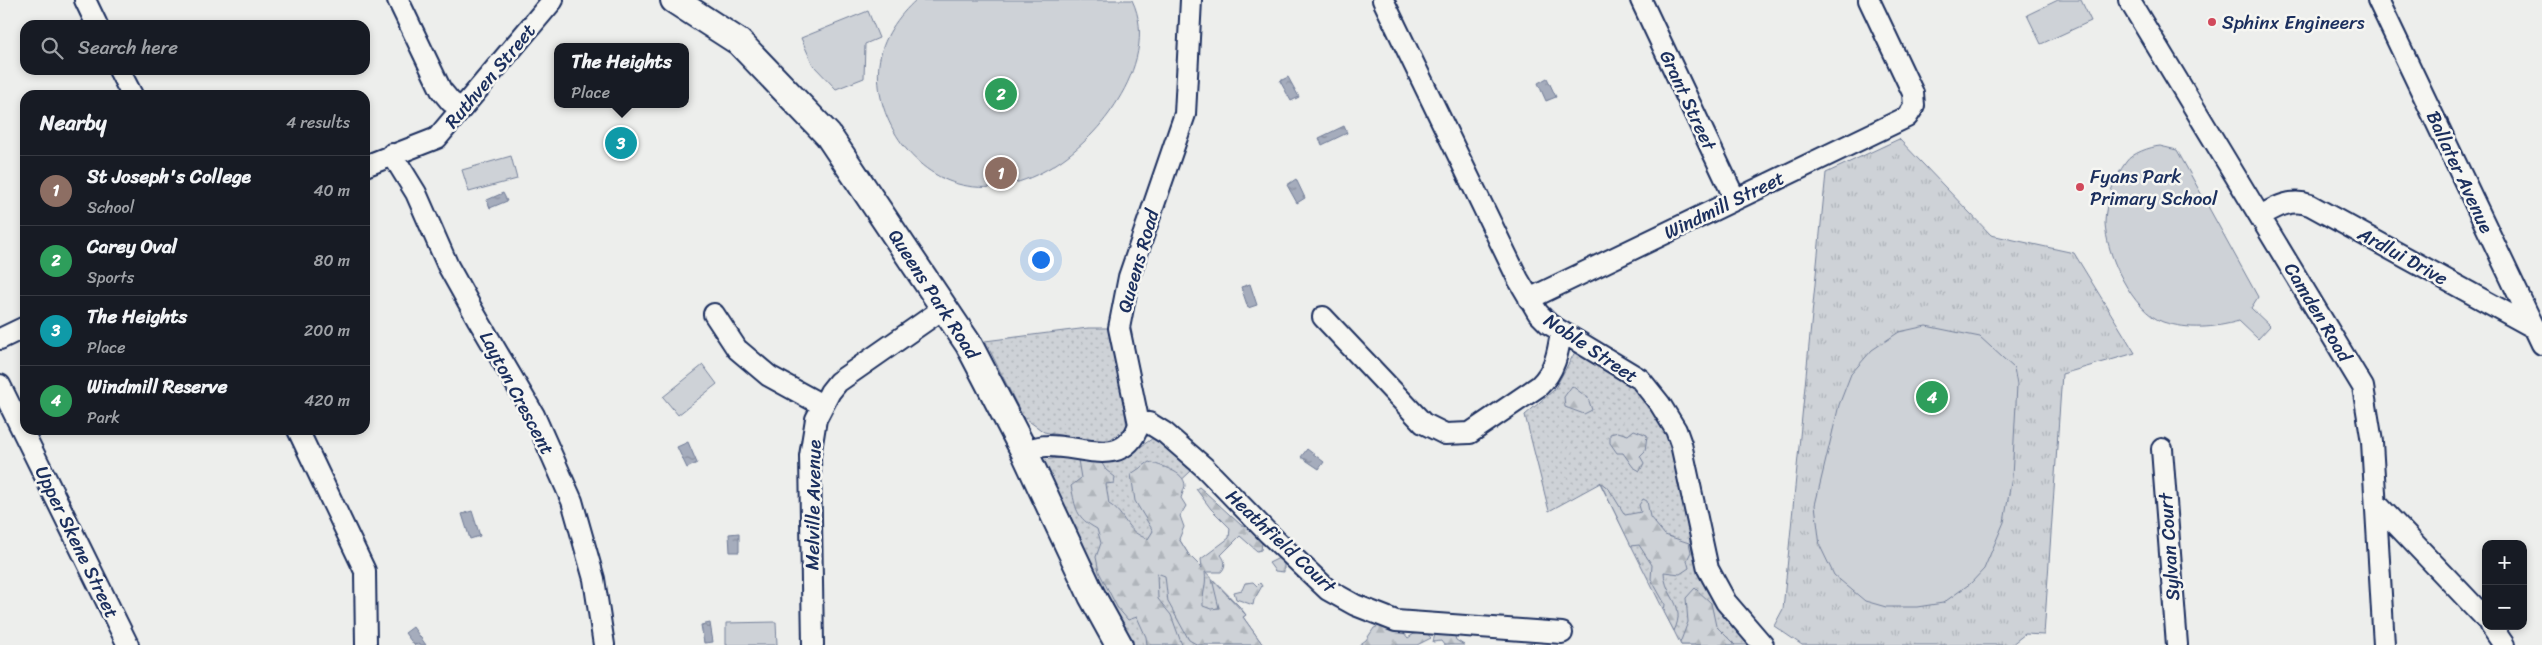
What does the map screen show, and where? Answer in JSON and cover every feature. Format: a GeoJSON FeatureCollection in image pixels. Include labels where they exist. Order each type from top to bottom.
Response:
{"type":"FeatureCollection","features":[{"type":"Feature","properties":{"kind":"main road","name":"Queens Park Road"},"geometry":{"type":"LineString","coordinates":[[674,0],[739,42],[828,135],[969,345],[1024,451],[1076,564],[1119,645]]}},
{"type":"Feature","properties":{"kind":"street"},"geometry":{"type":"LineString","coordinates":[[85,0],[95,20]]}},
{"type":"Feature","properties":{"kind":"street"},"geometry":{"type":"LineString","coordinates":[[398,0],[441,90],[451,102],[462,108]]}},
{"type":"Feature","properties":{"kind":"street","name":"Ruthven Street"},"geometry":{"type":"LineString","coordinates":[[370,164],[392,154],[424,145],[437,138],[553,0]]}},
{"type":"Feature","properties":{"kind":"street","name":"Queens Road"},"geometry":{"type":"LineString","coordinates":[[1139,424],[1119,328],[1129,277],[1184,114],[1191,0]]}},
{"type":"Feature","properties":{"kind":"street","name":"Noble Street"},"geometry":{"type":"LineString","coordinates":[[1383,0],[1529,299],[1538,313],[1561,332],[1640,379],[1676,430],[1708,569],[1726,602],[1763,645]]}},
{"type":"Feature","properties":{"kind":"street","name":"Grant Street"},"geometry":{"type":"LineString","coordinates":[[1641,0],[1735,199]]}},
{"type":"Feature","properties":{"kind":"street","name":"Windmill Street"},"geometry":{"type":"LineString","coordinates":[[1529,299],[1907,117],[1914,106],[1913,93],[1868,0]]}},
{"type":"Feature","properties":{"kind":"street","name":"Camden Road"},"geometry":{"type":"LineString","coordinates":[[2129,0],[2362,387],[2369,417],[2384,645]]}},
{"type":"Feature","properties":{"kind":"street","name":"Ballater Avenue"},"geometry":{"type":"LineString","coordinates":[[2378,0],[2540,335]]}},
{"type":"Feature","properties":{"kind":"street"},"geometry":{"type":"LineString","coordinates":[[122,75],[129,90]]}},
{"type":"Feature","properties":{"kind":"street","name":"Layton Crescent"},"geometry":{"type":"LineString","coordinates":[[392,154],[420,202],[448,266],[534,415],[572,501],[594,579],[604,645]]}},
{"type":"Feature","properties":{"kind":"street","name":"Ardlui Drive"},"geometry":{"type":"LineString","coordinates":[[2260,216],[2288,203],[2301,202],[2310,205],[2540,335]]}},
{"type":"Feature","properties":{"kind":"street","name":"Melville Avenue"},"geometry":{"type":"LineString","coordinates":[[813,645],[810,456],[816,419],[822,405],[838,382],[944,308]]}},
{"type":"Feature","properties":{"kind":"street"},"geometry":{"type":"LineString","coordinates":[[714,314],[737,349],[769,376],[822,405]]}},
{"type":"Feature","properties":{"kind":"street"},"geometry":{"type":"LineString","coordinates":[[1323,317],[1416,417],[1431,429],[1445,434],[1470,433],[1547,379],[1553,367],[1561,332]]}},
{"type":"Feature","properties":{"kind":"street"},"geometry":{"type":"LineString","coordinates":[[0,339],[20,329]]}},
{"type":"Feature","properties":{"kind":"street","name":"Upper Skene Street"},"geometry":{"type":"LineString","coordinates":[[0,385],[20,426]]}},
{"type":"Feature","properties":{"kind":"street","name":"Heathfield Court"},"geometry":{"type":"LineString","coordinates":[[1139,424],[1149,423],[1165,433],[1204,467],[1268,533],[1328,590],[1355,605],[1396,620],[1562,633]]}},
{"type":"Feature","properties":{"kind":"street"},"geometry":{"type":"LineString","coordinates":[[1024,451],[1046,446],[1096,453],[1110,452],[1124,446],[1135,437],[1139,424]]}},
{"type":"Feature","properties":{"kind":"street","name":"Upper Skene Street"},"geometry":{"type":"LineString","coordinates":[[25,435],[128,645]]}},
{"type":"Feature","properties":{"kind":"street"},"geometry":{"type":"LineString","coordinates":[[300,435],[365,571],[366,645]]}},
{"type":"Feature","properties":{"kind":"street","name":"Sylvan Court"},"geometry":{"type":"LineString","coordinates":[[2162,449],[2177,645]]}},
{"type":"Feature","properties":{"kind":"street"},"geometry":{"type":"LineString","coordinates":[[2376,503],[2482,615]]}},
{"type":"Feature","properties":{"kind":"street"},"geometry":{"type":"LineString","coordinates":[[2495,630],[2504,645]]}},
{"type":"Feature","properties":{"kind":"green space"},"geometry":{"type":"Polygon","coordinates":[[[916,0],[1132,0],[1139,25],[1138,51],[1135,64],[1118,100],[1105,119],[1072,153],[1031,177],[1008,185],[985,187],[962,185],[944,179],[927,169],[912,155],[899,140],[889,122],[882,103],[879,83],[881,55],[887,37],[897,21],[916,0]]]}},
{"type":"Feature","properties":{"kind":"green space"},"geometry":{"type":"Polygon","coordinates":[[[2058,0],[2081,0],[2091,21],[2041,44],[2027,15],[2058,0]]]}},
{"type":"Feature","properties":{"kind":"green space"},"geometry":{"type":"Polygon","coordinates":[[[868,11],[879,38],[865,44],[864,78],[836,89],[813,65],[801,38],[868,11]]]}},
{"type":"Feature","properties":{"kind":"green space"},"geometry":{"type":"Polygon","coordinates":[[[1899,139],[1991,235],[2074,253],[2135,353],[2062,374],[2044,635],[2025,634],[2011,645],[1802,645],[1774,626],[1783,609],[1826,173],[1899,139]]]}},
{"type":"Feature","properties":{"kind":"green space"},"geometry":{"type":"Polygon","coordinates":[[[2160,146],[2177,150],[2258,297],[2251,308],[2270,326],[2258,339],[2239,321],[2201,327],[2173,325],[2163,322],[2152,316],[2141,306],[2123,280],[2110,250],[2107,236],[2105,215],[2108,199],[2118,175],[2129,159],[2142,151],[2160,146]]]}},
{"type":"Feature","properties":{"kind":"green space"},"geometry":{"type":"Polygon","coordinates":[[[511,156],[517,179],[469,192],[462,170],[511,156]]]}},
{"type":"Feature","properties":{"kind":"green space"},"geometry":{"type":"Polygon","coordinates":[[[1926,326],[1980,337],[2014,368],[2017,385],[2012,477],[2004,522],[1984,569],[1971,583],[1943,603],[1917,607],[1886,607],[1865,601],[1834,575],[1820,546],[1815,505],[1839,405],[1851,374],[1872,350],[1899,332],[1926,326]]]}},
{"type":"Feature","properties":{"kind":"green space"},"geometry":{"type":"Polygon","coordinates":[[[1088,328],[1113,328],[1127,427],[1108,441],[1074,438],[1044,432],[1023,417],[985,341],[1088,328]]]}},
{"type":"Feature","properties":{"kind":"green space"},"geometry":{"type":"Polygon","coordinates":[[[1575,352],[1633,384],[1666,425],[1688,511],[1759,645],[1681,645],[1600,483],[1549,511],[1525,415],[1554,390],[1575,352]]]}},
{"type":"Feature","properties":{"kind":"green space"},"geometry":{"type":"Polygon","coordinates":[[[703,365],[717,384],[678,415],[663,397],[703,365]]]}},
{"type":"Feature","properties":{"kind":"green space"},"geometry":{"type":"Polygon","coordinates":[[[1572,386],[1588,398],[1592,410],[1584,414],[1565,407],[1564,397],[1572,386]]]}},
{"type":"Feature","properties":{"kind":"green space"},"geometry":{"type":"Polygon","coordinates":[[[1634,430],[1647,435],[1645,451],[1640,456],[1644,463],[1640,471],[1633,467],[1623,453],[1617,453],[1610,443],[1610,434],[1618,432],[1628,435],[1634,430]]]}},
{"type":"Feature","properties":{"kind":"green space"},"geometry":{"type":"Polygon","coordinates":[[[1156,437],[1191,471],[1157,503],[1189,555],[1240,607],[1246,615],[1243,617],[1263,645],[1119,645],[1039,462],[1059,458],[1100,461],[1120,459],[1130,455],[1156,437]]]}},
{"type":"Feature","properties":{"kind":"green space"},"geometry":{"type":"Polygon","coordinates":[[[1078,460],[1100,460],[1106,470],[1115,477],[1114,483],[1106,484],[1109,504],[1115,508],[1134,532],[1148,539],[1153,531],[1135,501],[1131,474],[1149,462],[1181,476],[1185,486],[1181,498],[1186,506],[1180,516],[1184,527],[1179,539],[1189,555],[1202,568],[1201,559],[1229,538],[1230,528],[1211,509],[1196,489],[1199,487],[1241,525],[1252,526],[1256,529],[1262,543],[1261,550],[1257,551],[1240,536],[1221,555],[1225,564],[1221,572],[1205,572],[1203,606],[1211,609],[1219,608],[1212,579],[1246,615],[1243,617],[1263,645],[1198,645],[1189,640],[1168,602],[1165,576],[1157,573],[1158,599],[1171,615],[1182,645],[1147,645],[1146,637],[1137,617],[1128,620],[1117,607],[1099,572],[1096,557],[1101,543],[1097,529],[1080,516],[1071,486],[1081,478],[1078,460]]]}},
{"type":"Feature","properties":{"kind":"green space"},"geometry":{"type":"Polygon","coordinates":[[[1600,482],[1609,489],[1625,515],[1641,512],[1639,505],[1643,499],[1647,501],[1650,517],[1665,535],[1689,543],[1691,552],[1687,560],[1689,568],[1680,574],[1664,572],[1665,581],[1677,607],[1677,622],[1674,631],[1664,612],[1665,604],[1651,579],[1652,565],[1639,545],[1631,546],[1600,482]]]}},
{"type":"Feature","properties":{"kind":"green space"},"geometry":{"type":"Polygon","coordinates":[[[1281,557],[1284,560],[1284,572],[1275,571],[1269,563],[1281,557]]]}},
{"type":"Feature","properties":{"kind":"green space"},"geometry":{"type":"Polygon","coordinates":[[[1253,582],[1257,586],[1260,583],[1262,586],[1253,605],[1236,599],[1234,592],[1242,590],[1245,583],[1253,582]]]}},
{"type":"Feature","properties":{"kind":"green space"},"geometry":{"type":"Polygon","coordinates":[[[1695,588],[1711,603],[1716,626],[1735,645],[1681,645],[1680,643],[1688,622],[1686,598],[1695,588]]]}},
{"type":"Feature","properties":{"kind":"green space"},"geometry":{"type":"Polygon","coordinates":[[[776,622],[777,645],[726,645],[726,623],[776,622]]]}},
{"type":"Feature","properties":{"kind":"green space"},"geometry":{"type":"Polygon","coordinates":[[[1379,626],[1404,633],[1408,638],[1414,634],[1426,632],[1431,638],[1417,645],[1359,645],[1366,640],[1374,628],[1379,626]]]}},
{"type":"Feature","properties":{"kind":"green space"},"geometry":{"type":"Polygon","coordinates":[[[1435,634],[1454,634],[1456,640],[1464,645],[1444,645],[1441,641],[1433,642],[1435,634]]]}},
{"type":"Feature","properties":{"kind":"water"},"geometry":{"type":"Polygon","coordinates":[[[1288,77],[1299,97],[1291,101],[1280,81],[1288,77]]]}},
{"type":"Feature","properties":{"kind":"water"},"geometry":{"type":"Polygon","coordinates":[[[1547,78],[1556,97],[1546,101],[1538,83],[1547,78]]]}},
{"type":"Feature","properties":{"kind":"water"},"geometry":{"type":"Polygon","coordinates":[[[1344,126],[1347,133],[1322,145],[1319,138],[1344,126]]]}},
{"type":"Feature","properties":{"kind":"water"},"geometry":{"type":"Polygon","coordinates":[[[1296,179],[1305,198],[1297,203],[1287,185],[1296,179]]]}},
{"type":"Feature","properties":{"kind":"water"},"geometry":{"type":"Polygon","coordinates":[[[503,193],[507,201],[490,208],[487,200],[503,193]]]}},
{"type":"Feature","properties":{"kind":"water"},"geometry":{"type":"Polygon","coordinates":[[[1250,284],[1257,305],[1248,308],[1241,287],[1250,284]]]}},
{"type":"Feature","properties":{"kind":"water"},"geometry":{"type":"Polygon","coordinates":[[[688,442],[697,463],[687,468],[677,447],[688,442]]]}},
{"type":"Feature","properties":{"kind":"water"},"geometry":{"type":"Polygon","coordinates":[[[1307,449],[1324,462],[1319,469],[1301,457],[1307,449]]]}},
{"type":"Feature","properties":{"kind":"water"},"geometry":{"type":"Polygon","coordinates":[[[472,511],[480,536],[470,539],[462,514],[472,511]]]}},
{"type":"Feature","properties":{"kind":"water"},"geometry":{"type":"Polygon","coordinates":[[[739,533],[739,552],[730,552],[729,534],[739,533]]]}},
{"type":"Feature","properties":{"kind":"water"},"geometry":{"type":"Polygon","coordinates":[[[710,623],[713,642],[704,643],[701,625],[710,623]]]}},
{"type":"Feature","properties":{"kind":"water"},"geometry":{"type":"Polygon","coordinates":[[[413,627],[426,645],[414,645],[405,633],[413,627]]]}},
{"type":"Feature","properties":{"kind":"place","name":"Sphinx Engineers"},"geometry":{"type":"Point","coordinates":[2212,22]}},
{"type":"Feature","properties":{"kind":"place","name":"Carey Oval"},"geometry":{"type":"Point","coordinates":[1001,94]}},
{"type":"Feature","properties":{"kind":"place","name":"The Heights"},"geometry":{"type":"Point","coordinates":[621,143]}},
{"type":"Feature","properties":{"kind":"place","name":"St Joseph's College"},"geometry":{"type":"Point","coordinates":[1001,173]}},
{"type":"Feature","properties":{"kind":"place","name":"Fyans Park Primary School"},"geometry":{"type":"Point","coordinates":[2080,187]}},
{"type":"Feature","properties":{"kind":"place","name":"Windmill Reserve"},"geometry":{"type":"Point","coordinates":[1932,397]}}]}
